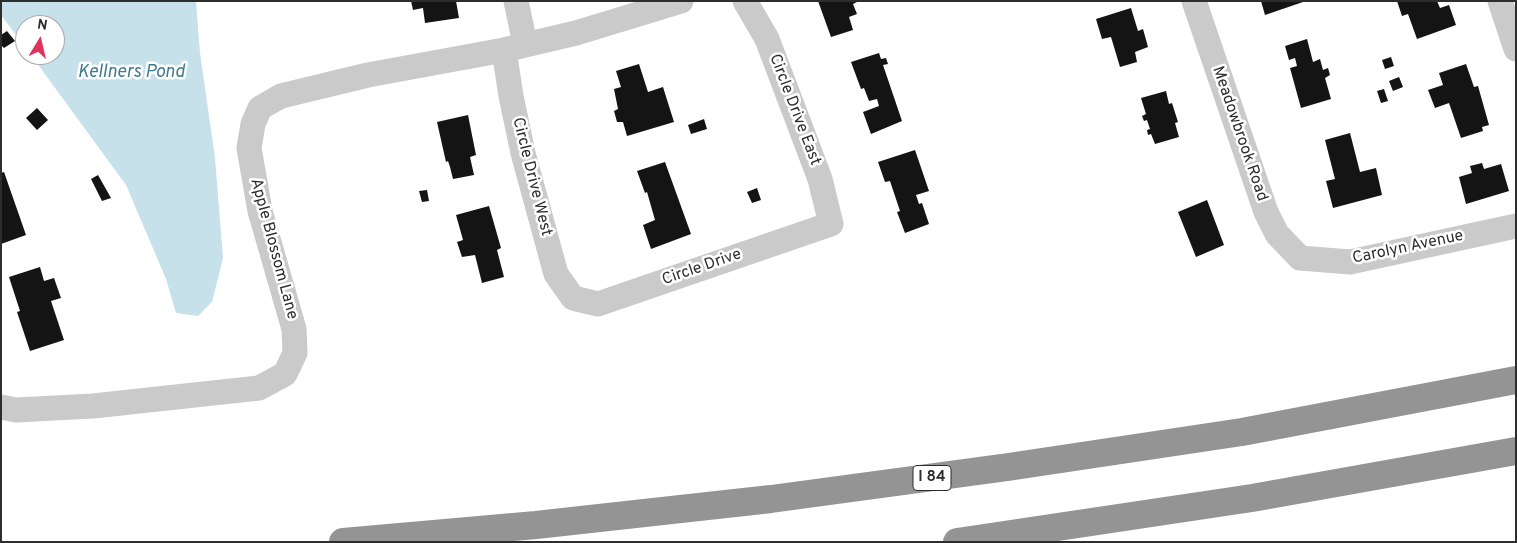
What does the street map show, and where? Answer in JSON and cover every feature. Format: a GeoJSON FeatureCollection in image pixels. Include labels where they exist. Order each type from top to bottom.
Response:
{"type":"FeatureCollection","features":[{"type":"Feature","properties":{"kind":"highway","name":"I 84"},"geometry":{"type":"LineString","coordinates":[[344,542],[536,525],[771,500],[1008,468],[1242,432],[1516,380]]}},
{"type":"Feature","properties":{"kind":"highway"},"geometry":{"type":"LineString","coordinates":[[957,542],[1252,498],[1516,452]]}},
{"type":"Feature","properties":{"kind":"street","name":"Circle Drive West"},"geometry":{"type":"LineString","coordinates":[[516,1],[511,96],[556,274],[573,298]]}},
{"type":"Feature","properties":{"kind":"street"},"geometry":{"type":"LineString","coordinates":[[514,47],[576,33],[681,1]]}},
{"type":"Feature","properties":{"kind":"street","name":"Circle Drive East"},"geometry":{"type":"LineString","coordinates":[[745,1],[767,39],[820,179],[831,224]]}},
{"type":"Feature","properties":{"kind":"street","name":"Meadowbrook Road"},"geometry":{"type":"LineString","coordinates":[[1194,1],[1266,212],[1277,234],[1300,258]]}},
{"type":"Feature","properties":{"kind":"street"},"geometry":{"type":"LineString","coordinates":[[1500,1],[1516,49]]}},
{"type":"Feature","properties":{"kind":"street","name":"Apple Blossom Lane"},"geometry":{"type":"LineString","coordinates":[[1,407],[16,410],[93,406],[259,388],[285,374],[295,353],[294,329],[260,211],[249,148],[253,124],[260,108],[281,96],[368,75],[514,47]]}},
{"type":"Feature","properties":{"kind":"street","name":"Circle Drive"},"geometry":{"type":"LineString","coordinates":[[573,298],[598,304],[831,224]]}},
{"type":"Feature","properties":{"kind":"street","name":"Carolyn Avenue"},"geometry":{"type":"LineString","coordinates":[[1300,258],[1350,262],[1516,226]]}},
{"type":"Feature","properties":{"kind":"water","name":"Kellners Pond"},"geometry":{"type":"Polygon","coordinates":[[[1,1],[196,1],[200,53],[215,158],[223,258],[212,302],[198,316],[176,313],[166,279],[126,185],[38,65],[65,65],[65,15],[15,15],[15,34],[1,15],[1,1]]]}},
{"type":"Feature","properties":{"kind":"building"},"geometry":{"type":"Polygon","coordinates":[[[411,1],[456,1],[459,18],[425,23],[423,8],[413,10],[411,1]]]}},
{"type":"Feature","properties":{"kind":"building"},"geometry":{"type":"Polygon","coordinates":[[[818,1],[859,1],[853,4],[857,14],[849,17],[853,30],[831,37],[818,1]]]}},
{"type":"Feature","properties":{"kind":"building"},"geometry":{"type":"Polygon","coordinates":[[[1261,1],[1303,1],[1303,2],[1265,15],[1261,1]]]}},
{"type":"Feature","properties":{"kind":"building"},"geometry":{"type":"Polygon","coordinates":[[[1397,1],[1437,1],[1440,8],[1449,5],[1456,25],[1417,39],[1408,14],[1402,16],[1397,1]]]}},
{"type":"Feature","properties":{"kind":"building"},"geometry":{"type":"Polygon","coordinates":[[[1131,8],[1138,31],[1143,29],[1148,47],[1135,52],[1137,62],[1120,67],[1111,37],[1102,39],[1096,19],[1131,8]]]}},
{"type":"Feature","properties":{"kind":"building"},"geometry":{"type":"Polygon","coordinates":[[[7,31],[15,41],[4,48],[1,45],[1,35],[7,31]]]}},
{"type":"Feature","properties":{"kind":"building"},"geometry":{"type":"Polygon","coordinates":[[[1307,39],[1313,62],[1320,59],[1323,70],[1328,68],[1330,75],[1325,78],[1331,99],[1301,108],[1290,68],[1297,66],[1295,58],[1289,60],[1285,46],[1307,39]]]}},
{"type":"Feature","properties":{"kind":"building"},"geometry":{"type":"Polygon","coordinates":[[[879,53],[881,59],[886,58],[888,64],[883,65],[902,121],[871,134],[863,112],[879,106],[877,99],[869,101],[864,88],[861,89],[851,62],[879,53]]]}},
{"type":"Feature","properties":{"kind":"building"},"geometry":{"type":"Polygon","coordinates":[[[1391,57],[1394,66],[1385,69],[1382,60],[1391,57]]]}},
{"type":"Feature","properties":{"kind":"building"},"geometry":{"type":"Polygon","coordinates":[[[639,64],[648,92],[663,87],[674,122],[627,136],[623,122],[617,122],[614,111],[618,109],[614,89],[621,87],[616,71],[639,64]]]}},
{"type":"Feature","properties":{"kind":"building"},"geometry":{"type":"Polygon","coordinates":[[[1466,64],[1474,87],[1478,86],[1489,125],[1482,127],[1483,131],[1461,138],[1449,103],[1435,108],[1428,90],[1443,85],[1439,73],[1466,64]]]}},
{"type":"Feature","properties":{"kind":"building"},"geometry":{"type":"Polygon","coordinates":[[[1399,77],[1403,87],[1393,91],[1389,81],[1399,77]]]}},
{"type":"Feature","properties":{"kind":"building"},"geometry":{"type":"Polygon","coordinates":[[[1384,89],[1388,101],[1381,103],[1377,91],[1384,89]]]}},
{"type":"Feature","properties":{"kind":"building"},"geometry":{"type":"Polygon","coordinates":[[[1166,91],[1169,104],[1172,103],[1178,122],[1175,123],[1179,137],[1155,144],[1151,134],[1148,135],[1147,130],[1150,129],[1147,120],[1144,121],[1142,116],[1146,114],[1141,98],[1166,91]]]}},
{"type":"Feature","properties":{"kind":"building"},"geometry":{"type":"Polygon","coordinates":[[[37,108],[48,120],[37,130],[26,118],[37,108]]]}},
{"type":"Feature","properties":{"kind":"building"},"geometry":{"type":"Polygon","coordinates":[[[468,115],[476,155],[470,157],[474,175],[453,179],[448,161],[446,162],[437,122],[468,115]]]}},
{"type":"Feature","properties":{"kind":"building"},"geometry":{"type":"Polygon","coordinates":[[[704,119],[707,129],[691,134],[688,125],[704,119]]]}},
{"type":"Feature","properties":{"kind":"building"},"geometry":{"type":"Polygon","coordinates":[[[1350,133],[1360,172],[1376,168],[1382,195],[1333,208],[1326,181],[1335,179],[1325,140],[1350,133]]]}},
{"type":"Feature","properties":{"kind":"building"},"geometry":{"type":"Polygon","coordinates":[[[915,150],[929,191],[916,195],[919,204],[922,203],[929,224],[905,233],[897,212],[900,211],[890,181],[885,182],[878,162],[915,150]]]}},
{"type":"Feature","properties":{"kind":"building"},"geometry":{"type":"Polygon","coordinates":[[[665,162],[691,234],[651,249],[643,225],[655,220],[647,192],[645,193],[637,171],[665,162]]]}},
{"type":"Feature","properties":{"kind":"building"},"geometry":{"type":"Polygon","coordinates":[[[1482,163],[1484,169],[1501,164],[1509,191],[1466,204],[1459,177],[1472,173],[1470,166],[1482,163]]]}},
{"type":"Feature","properties":{"kind":"building"},"geometry":{"type":"Polygon","coordinates":[[[4,172],[26,235],[1,244],[1,173],[4,172]]]}},
{"type":"Feature","properties":{"kind":"building"},"geometry":{"type":"Polygon","coordinates":[[[98,175],[111,198],[102,201],[91,179],[98,175]]]}},
{"type":"Feature","properties":{"kind":"building"},"geometry":{"type":"Polygon","coordinates":[[[757,188],[761,200],[752,203],[747,192],[757,188]]]}},
{"type":"Feature","properties":{"kind":"building"},"geometry":{"type":"Polygon","coordinates":[[[427,190],[429,201],[422,202],[419,191],[427,190]]]}},
{"type":"Feature","properties":{"kind":"building"},"geometry":{"type":"Polygon","coordinates":[[[1207,200],[1224,245],[1196,257],[1178,212],[1207,200]]]}},
{"type":"Feature","properties":{"kind":"building"},"geometry":{"type":"Polygon","coordinates":[[[489,206],[501,248],[497,250],[504,277],[482,283],[475,255],[462,257],[457,242],[463,240],[456,215],[489,206]]]}},
{"type":"Feature","properties":{"kind":"building"},"geometry":{"type":"Polygon","coordinates":[[[40,267],[44,281],[54,278],[61,298],[51,301],[64,340],[30,351],[17,312],[20,311],[9,277],[40,267]]]}}]}
